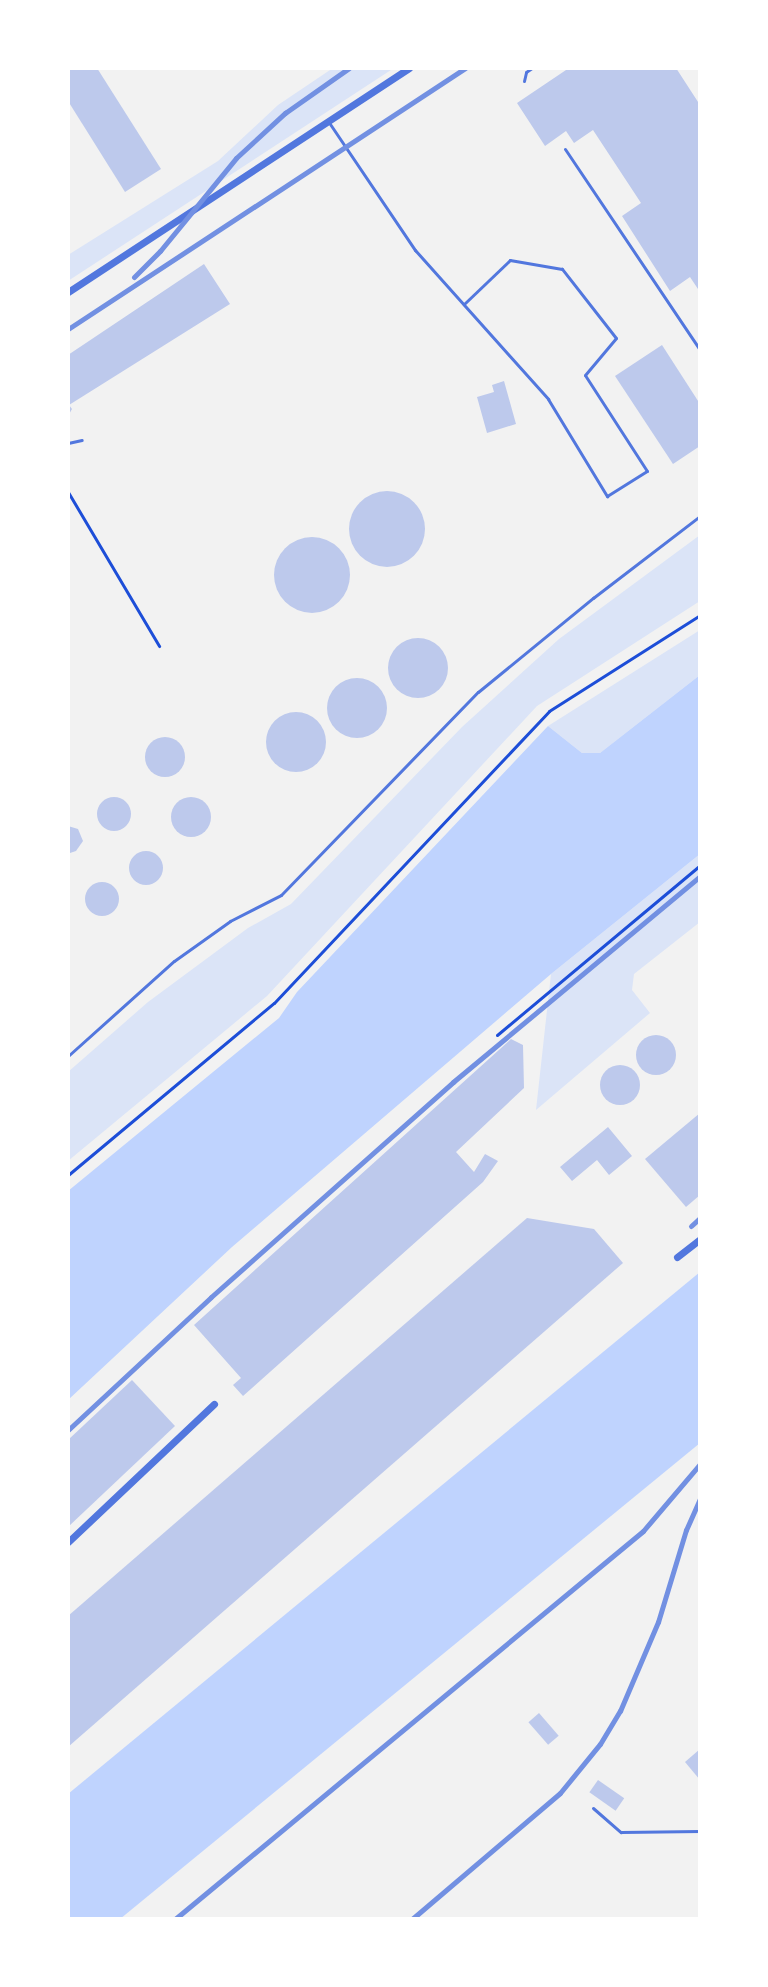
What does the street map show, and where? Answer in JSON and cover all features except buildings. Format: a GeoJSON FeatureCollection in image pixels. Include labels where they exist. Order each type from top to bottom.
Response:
{"type":"FeatureCollection","features":[{"type":"Feature","properties":{"kind":"street"},"geometry":{"type":"LineString","coordinates":[[68,292],[409,68]]}},
{"type":"Feature","properties":{"kind":"street"},"geometry":{"type":"LineString","coordinates":[[677,1257],[700,1239]]}},
{"type":"Feature","properties":{"kind":"street"},"geometry":{"type":"LineString","coordinates":[[68,1542],[214,1404]]}},
{"type":"Feature","properties":{"kind":"lane"},"geometry":{"type":"LineString","coordinates":[[524,81],[526,72],[532,68]]}},
{"type":"Feature","properties":{"kind":"lane"},"geometry":{"type":"LineString","coordinates":[[328,121],[415,250],[548,399],[607,496],[647,471],[585,375],[616,338],[562,269],[510,260],[464,304]]}},
{"type":"Feature","properties":{"kind":"lane"},"geometry":{"type":"LineString","coordinates":[[565,149],[700,350]]}},
{"type":"Feature","properties":{"kind":"lane"},"geometry":{"type":"LineString","coordinates":[[68,443],[82,440]]}},
{"type":"Feature","properties":{"kind":"lane"},"geometry":{"type":"LineString","coordinates":[[68,1056],[174,961],[230,921],[281,895],[478,692],[700,516]]}},
{"type":"Feature","properties":{"kind":"lane"},"geometry":{"type":"LineString","coordinates":[[593,1808],[621,1832],[700,1831]]}},
{"type":"Feature","properties":{"kind":"path"},"geometry":{"type":"LineString","coordinates":[[68,492],[159,646]]}},
{"type":"Feature","properties":{"kind":"path"},"geometry":{"type":"LineString","coordinates":[[68,1175],[274,1003],[549,711],[700,615]]}},
{"type":"Feature","properties":{"kind":"path"},"geometry":{"type":"LineString","coordinates":[[497,1035],[700,865]]}},
{"type":"Feature","properties":{"kind":"shaded area"},"geometry":{"type":"Polygon","coordinates":[[[333,68],[394,68],[68,281],[68,255],[218,161],[278,105],[333,68]]]}},
{"type":"Feature","properties":{"kind":"shaded area"},"geometry":{"type":"Polygon","coordinates":[[[700,535],[700,601],[537,706],[267,996],[68,1161],[68,1072],[148,1002],[248,928],[291,904],[462,727],[559,639],[700,535]]]}},
{"type":"Feature","properties":{"kind":"shaded area"},"geometry":{"type":"Polygon","coordinates":[[[700,630],[700,675],[600,753],[582,753],[548,726],[700,630]]]}},
{"type":"Feature","properties":{"kind":"shaded area"},"geometry":{"type":"Polygon","coordinates":[[[700,854],[700,922],[634,974],[632,990],[650,1013],[536,1110],[551,974],[700,854]]]}},
{"type":"Feature","properties":{"kind":"water"},"geometry":{"type":"Polygon","coordinates":[[[700,675],[700,854],[551,974],[232,1247],[68,1400],[68,1191],[279,1018],[297,992],[548,726],[582,753],[600,753],[700,675]]]}},
{"type":"Feature","properties":{"kind":"water"},"geometry":{"type":"Polygon","coordinates":[[[700,1272],[700,1443],[120,1919],[68,1919],[68,1794],[700,1272]]]}},
{"type":"Feature","properties":{"kind":"railway"},"geometry":{"type":"LineString","coordinates":[[134,277],[160,251],[236,158],[285,113],[349,68]]}},
{"type":"Feature","properties":{"kind":"railway"},"geometry":{"type":"LineString","coordinates":[[68,329],[465,68]]}},
{"type":"Feature","properties":{"kind":"railway"},"geometry":{"type":"LineString","coordinates":[[68,1430],[211,1297],[453,1082],[700,876]]}},
{"type":"Feature","properties":{"kind":"railway"},"geometry":{"type":"LineString","coordinates":[[691,1226],[700,1218]]}},
{"type":"Feature","properties":{"kind":"railway"},"geometry":{"type":"LineString","coordinates":[[175,1919],[643,1531],[700,1464]]}},
{"type":"Feature","properties":{"kind":"railway"},"geometry":{"type":"LineString","coordinates":[[412,1919],[560,1793],[600,1744],[620,1711],[658,1622],[686,1530],[700,1498]]}}]}
